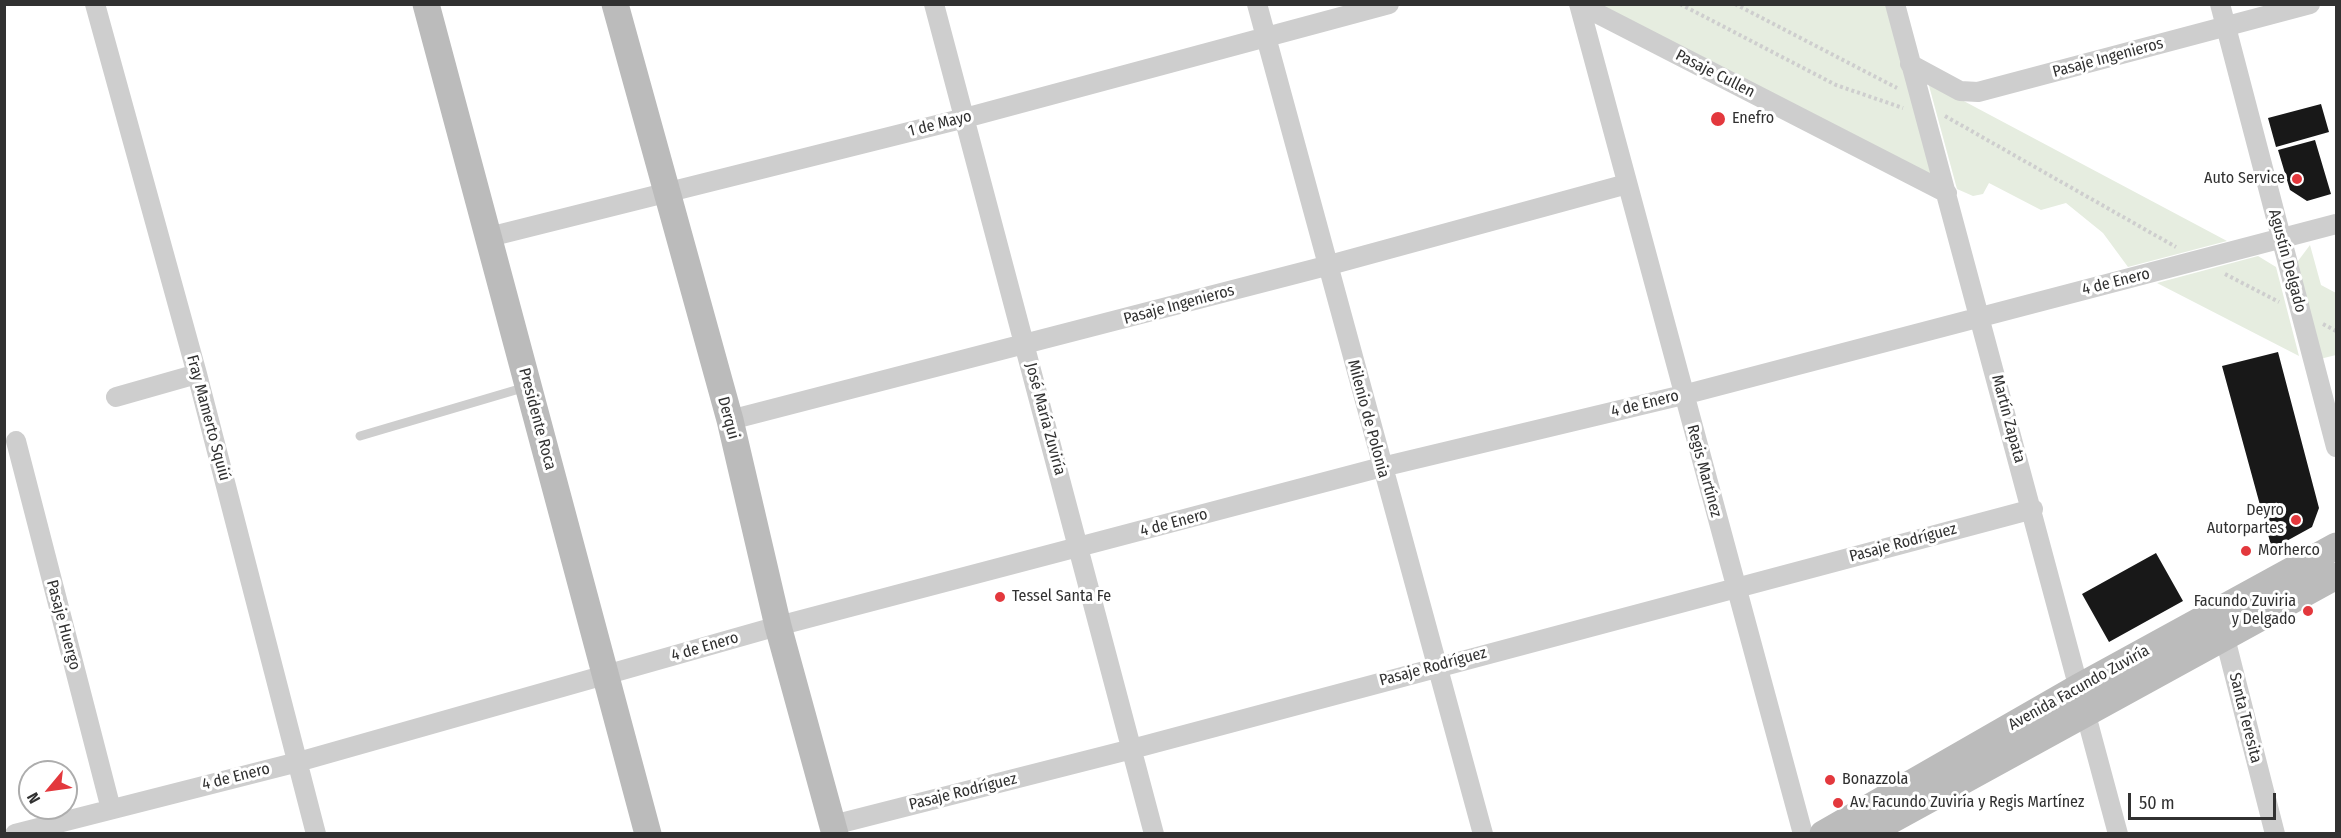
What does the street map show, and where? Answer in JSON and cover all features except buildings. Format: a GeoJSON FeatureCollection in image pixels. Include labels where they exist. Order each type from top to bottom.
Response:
{"type":"FeatureCollection","features":[{"type":"Feature","properties":{"kind":"street","name":"Fray Mamerto Squiú"},"geometry":{"type":"LineString","coordinates":[[95,4],[197,374],[316,834]]}},
{"type":"Feature","properties":{"kind":"street","name":"Presidente Roca"},"geometry":{"type":"LineString","coordinates":[[426,4],[648,834]]}},
{"type":"Feature","properties":{"kind":"street","name":"Derqui"},"geometry":{"type":"LineString","coordinates":[[615,4],[729,420],[778,626],[834,829]]}},
{"type":"Feature","properties":{"kind":"street","name":"José María Zuviría"},"geometry":{"type":"LineString","coordinates":[[934,4],[1154,834]]}},
{"type":"Feature","properties":{"kind":"street","name":"Milenio de Polonia"},"geometry":{"type":"LineString","coordinates":[[1257,4],[1326,266],[1483,834]]}},
{"type":"Feature","properties":{"kind":"street","name":"1 de Mayo"},"geometry":{"type":"LineString","coordinates":[[489,237],[965,118],[1389,4]]}},
{"type":"Feature","properties":{"kind":"street","name":"Regis Martínez"},"geometry":{"type":"LineString","coordinates":[[1579,4],[1803,834]]}},
{"type":"Feature","properties":{"kind":"street","name":"Pasaje Cullen"},"geometry":{"type":"LineString","coordinates":[[1579,4],[1947,193]]}},
{"type":"Feature","properties":{"kind":"street","name":"Martín Zapata"},"geometry":{"type":"LineString","coordinates":[[1895,4],[1911,64],[1912,101],[1947,193],[2033,508],[2118,834]]}},
{"type":"Feature","properties":{"kind":"street","name":"Agustín Delgado"},"geometry":{"type":"LineString","coordinates":[[2220,4],[2280,239],[2337,447]]}},
{"type":"Feature","properties":{"kind":"street","name":"Pasaje Ingenieros"},"geometry":{"type":"LineString","coordinates":[[1911,64],[1960,91],[1978,92],[2310,4]]}},
{"type":"Feature","properties":{"kind":"street","name":"Pasaje Ingenieros"},"geometry":{"type":"LineString","coordinates":[[729,420],[1326,266],[1627,184]]}},
{"type":"Feature","properties":{"kind":"street","name":"4 de Enero"},"geometry":{"type":"LineString","coordinates":[[15,834],[297,762],[778,626],[1382,467],[1683,395],[2337,224]]}},
{"type":"Feature","properties":{"kind":"street"},"geometry":{"type":"LineString","coordinates":[[116,396],[197,374]]}},
{"type":"Feature","properties":{"kind":"street","name":"Pasaje Huergo"},"geometry":{"type":"LineString","coordinates":[[16,441],[111,809]]}},
{"type":"Feature","properties":{"kind":"street","name":"Pasaje Rodríguez"},"geometry":{"type":"LineString","coordinates":[[834,829],[2033,508]]}},
{"type":"Feature","properties":{"kind":"street","name":"Avenida Facundo Zuviría"},"geometry":{"type":"LineString","coordinates":[[1822,834],[2079,687],[2337,546]]}},
{"type":"Feature","properties":{"kind":"street","name":"Avenida Facundo Zuviría"},"geometry":{"type":"LineString","coordinates":[[1866,834],[2337,576]]}},
{"type":"Feature","properties":{"kind":"street","name":"Santa Teresita"},"geometry":{"type":"LineString","coordinates":[[2225,638],[2275,834]]}},
{"type":"Feature","properties":{"kind":"lane"},"geometry":{"type":"LineString","coordinates":[[360,436],[528,386]]}},
{"type":"Feature","properties":{"kind":"path"},"geometry":{"type":"LineString","coordinates":[[1680,4],[1836,85],[1905,109],[1912,101],[2200,261],[2337,331]]}},
{"type":"Feature","properties":{"kind":"path"},"geometry":{"type":"LineString","coordinates":[[1735,4],[1899,89],[1896,78]]}},
{"type":"Feature","properties":{"kind":"shaded area"},"geometry":{"type":"Polygon","coordinates":[[[1593,5],[1887,5],[1933,176],[1593,5]]]}},
{"type":"Feature","properties":{"kind":"shaded area"},"geometry":{"type":"Polygon","coordinates":[[[1928,82],[2227,241],[2128,267],[2103,233],[2066,203],[2041,210],[1989,183],[1983,194],[1973,196],[1957,189],[1928,82]]]}},
{"type":"Feature","properties":{"kind":"shaded area"},"geometry":{"type":"Polygon","coordinates":[[[2310,245],[2321,285],[2336,293],[2336,355],[2320,359],[2295,265],[2310,245]]]}},
{"type":"Feature","properties":{"kind":"shaded area"},"geometry":{"type":"Polygon","coordinates":[[[2258,256],[2276,267],[2299,356],[2157,283],[2258,256]]]}},
{"type":"Feature","properties":{"kind":"place","name":"Enefro"},"geometry":{"type":"Point","coordinates":[1718,119]}},
{"type":"Feature","properties":{"kind":"place","name":"Auto Service"},"geometry":{"type":"Point","coordinates":[2297,179]}},
{"type":"Feature","properties":{"kind":"place","name":"Deyro Autorpartes"},"geometry":{"type":"Point","coordinates":[2296,520]}},
{"type":"Feature","properties":{"kind":"place","name":"Morherco"},"geometry":{"type":"Point","coordinates":[2246,551]}},
{"type":"Feature","properties":{"kind":"place","name":"Tessel Santa Fe"},"geometry":{"type":"Point","coordinates":[1000,597]}},
{"type":"Feature","properties":{"kind":"place","name":"Facundo Zuviria y Delgado"},"geometry":{"type":"Point","coordinates":[2308,611]}},
{"type":"Feature","properties":{"kind":"place","name":"Bonazzola"},"geometry":{"type":"Point","coordinates":[1830,780]}},
{"type":"Feature","properties":{"kind":"place","name":"Av. Facundo Zuviría y Regis Martínez"},"geometry":{"type":"Point","coordinates":[1838,803]}}]}
